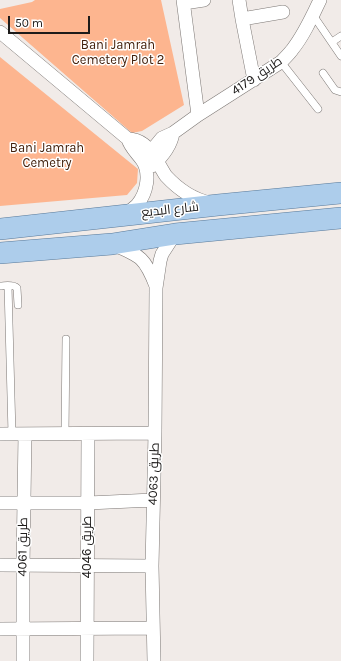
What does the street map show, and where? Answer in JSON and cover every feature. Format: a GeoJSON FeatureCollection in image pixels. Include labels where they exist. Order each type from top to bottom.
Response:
{"type":"FeatureCollection","features":[{"type":"Feature","properties":{"kind":"main road","name":"شارع البديع"},"geometry":{"type":"LineString","coordinates":[[0,229],[341,193]]}},
{"type":"Feature","properties":{"kind":"main road","name":"شارع البديع"},"geometry":{"type":"LineString","coordinates":[[0,253],[112,244],[175,234],[341,218]]}},
{"type":"Feature","properties":{"kind":"street"},"geometry":{"type":"LineString","coordinates":[[198,115],[184,2],[204,0]]}},
{"type":"Feature","properties":{"kind":"street"},"geometry":{"type":"LineString","coordinates":[[239,0],[254,80]]}},
{"type":"Feature","properties":{"kind":"street","name":"طريق 4179"},"geometry":{"type":"LineString","coordinates":[[149,161],[168,146],[173,133],[198,115],[281,62],[292,51],[320,0]]}},
{"type":"Feature","properties":{"kind":"street"},"geometry":{"type":"LineString","coordinates":[[242,20],[282,12]]}},
{"type":"Feature","properties":{"kind":"street"},"geometry":{"type":"LineString","coordinates":[[0,32],[128,139],[132,147],[164,174],[175,186],[188,195],[218,205]]}},
{"type":"Feature","properties":{"kind":"street"},"geometry":{"type":"LineString","coordinates":[[123,215],[137,205],[142,197],[146,184],[149,161]]}},
{"type":"Feature","properties":{"kind":"street","name":"طريق 4063"},"geometry":{"type":"LineString","coordinates":[[154,661],[152,566],[156,288],[162,254],[175,234]]}},
{"type":"Feature","properties":{"kind":"street","name":"طريق 4063"},"geometry":{"type":"LineString","coordinates":[[112,244],[131,252],[142,259],[150,270],[156,288]]}},
{"type":"Feature","properties":{"kind":"street"},"geometry":{"type":"LineString","coordinates":[[12,434],[155,433]]}},
{"type":"Feature","properties":{"kind":"street","name":"طريق 4061"},"geometry":{"type":"LineString","coordinates":[[12,434],[24,503],[22,628],[23,661]]}},
{"type":"Feature","properties":{"kind":"street","name":"طريق 4046"},"geometry":{"type":"LineString","coordinates":[[87,661],[88,434]]}},
{"type":"Feature","properties":{"kind":"street"},"geometry":{"type":"LineString","coordinates":[[0,503],[88,503],[153,500]]}},
{"type":"Feature","properties":{"kind":"street"},"geometry":{"type":"LineString","coordinates":[[0,565],[152,566]]}},
{"type":"Feature","properties":{"kind":"street"},"geometry":{"type":"LineString","coordinates":[[0,629],[153,628]]}},
{"type":"Feature","properties":{"kind":"lane"},"geometry":{"type":"LineString","coordinates":[[313,15],[341,56]]}},
{"type":"Feature","properties":{"kind":"lane"},"geometry":{"type":"LineString","coordinates":[[332,42],[341,36]]}},
{"type":"Feature","properties":{"kind":"lane"},"geometry":{"type":"LineString","coordinates":[[281,62],[318,109]]}},
{"type":"Feature","properties":{"kind":"lane"},"geometry":{"type":"LineString","coordinates":[[322,73],[335,90],[341,92]]}},
{"type":"Feature","properties":{"kind":"lane"},"geometry":{"type":"LineString","coordinates":[[12,434],[4,286],[14,286],[17,288],[18,305]]}},
{"type":"Feature","properties":{"kind":"lane"},"geometry":{"type":"LineString","coordinates":[[65,434],[66,339]]}},
{"type":"Feature","properties":{"kind":"green space","name":"Bani Jamrah Cemetery Plot 2"},"geometry":{"type":"Polygon","coordinates":[[[35,0],[161,0],[184,105],[142,131],[132,133],[0,18],[0,9],[35,0]]]}},
{"type":"Feature","properties":{"kind":"green space","name":"Bani Jamrah Cemetry"},"geometry":{"type":"Polygon","coordinates":[[[0,57],[138,169],[137,183],[127,195],[0,206],[0,57]]]}}]}
